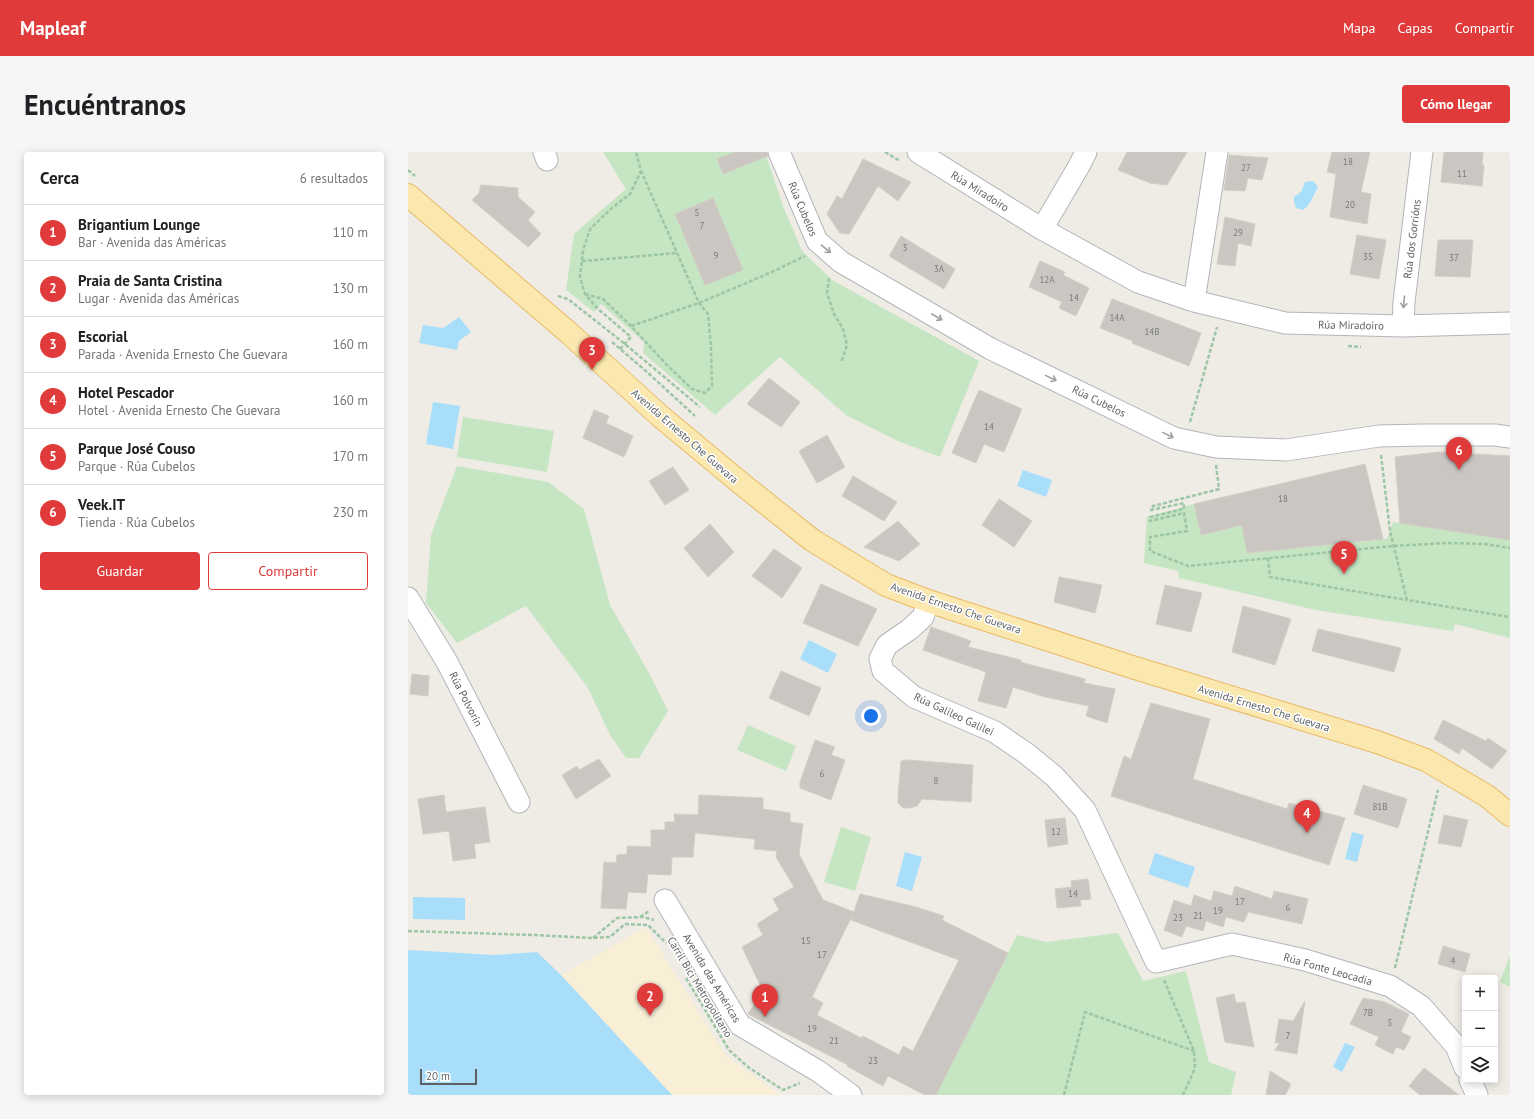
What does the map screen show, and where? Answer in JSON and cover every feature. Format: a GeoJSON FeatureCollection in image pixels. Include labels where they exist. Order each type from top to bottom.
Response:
{"type":"FeatureCollection","features":[{"type":"Feature","properties":{"kind":"main road","name":"Avenida Ernesto Che Guevara"},"geometry":{"type":"LineString","coordinates":[[414,187],[569,333],[660,416],[812,540],[886,585],[928,601],[1132,667],[1377,742],[1426,760],[1487,796],[1510,815]]}},
{"type":"Feature","properties":{"kind":"street","name":"Rúa Cubelos"},"geometry":{"type":"LineString","coordinates":[[779,152],[817,241],[830,253],[991,348],[1174,438],[1216,447],[1286,450],[1380,436],[1422,434],[1494,435],[1510,437]]}},
{"type":"Feature","properties":{"kind":"street","name":"Rúa Miradoiro"},"geometry":{"type":"LineString","coordinates":[[918,152],[1042,229],[1138,282],[1194,301],[1285,323],[1403,326],[1510,323]]}},
{"type":"Feature","properties":{"kind":"street"},"geometry":{"type":"LineString","coordinates":[[1042,229],[1086,152]]}},
{"type":"Feature","properties":{"kind":"street"},"geometry":{"type":"LineString","coordinates":[[1194,301],[1218,152]]}},
{"type":"Feature","properties":{"kind":"street","name":"Rúa dos Gorrións"},"geometry":{"type":"LineString","coordinates":[[1403,326],[1404,302],[1422,152]]}},
{"type":"Feature","properties":{"kind":"street","name":"Rúa Polvorín"},"geometry":{"type":"LineString","coordinates":[[408,598],[447,662],[519,802]]}},
{"type":"Feature","properties":{"kind":"street","name":"Rúa Galileo Galilei"},"geometry":{"type":"LineString","coordinates":[[928,601],[913,615],[910,629],[887,645],[880,659],[883,671],[914,697],[994,732],[1027,754],[1054,776],[1085,810],[1156,962]]}},
{"type":"Feature","properties":{"kind":"street","name":"Avenida das Américas"},"geometry":{"type":"LineString","coordinates":[[664,900],[740,1025],[818,1071],[852,1095]]}},
{"type":"Feature","properties":{"kind":"street","name":"Rúa Fonte Leocadia"},"geometry":{"type":"LineString","coordinates":[[1156,962],[1232,944],[1305,960],[1390,986],[1421,1006],[1456,1046],[1462,1061]]}},
{"type":"Feature","properties":{"kind":"street"},"geometry":{"type":"LineString","coordinates":[[1471,1083],[1476,1095]]}},
{"type":"Feature","properties":{"kind":"path"},"geometry":{"type":"LineString","coordinates":[[585,294],[603,298],[631,326],[664,363],[692,389],[705,393],[712,386],[711,346],[708,314],[699,303],[641,170],[636,152]]}},
{"type":"Feature","properties":{"kind":"path"},"geometry":{"type":"LineString","coordinates":[[408,170],[414,187]]}},
{"type":"Feature","properties":{"kind":"path"},"geometry":{"type":"LineString","coordinates":[[631,337],[597,308],[585,294],[580,277],[583,251],[590,230],[613,207],[630,194],[641,170]]}},
{"type":"Feature","properties":{"kind":"path"},"geometry":{"type":"LineString","coordinates":[[582,261],[677,253]]}},
{"type":"Feature","properties":{"kind":"path"},"geometry":{"type":"LineString","coordinates":[[631,326],[699,303],[772,272],[830,253],[827,293],[834,314],[843,329],[847,345],[841,363]]}},
{"type":"Feature","properties":{"kind":"path"},"geometry":{"type":"LineString","coordinates":[[557,295],[568,299],[625,344],[700,407]]}},
{"type":"Feature","properties":{"kind":"path"},"geometry":{"type":"LineString","coordinates":[[1191,421],[1217,326]]}},
{"type":"Feature","properties":{"kind":"path"},"geometry":{"type":"LineString","coordinates":[[1380,436],[1390,531],[1408,600]]}},
{"type":"Feature","properties":{"kind":"path"},"geometry":{"type":"LineString","coordinates":[[1216,463],[1219,489],[1153,506],[1151,510],[1184,503],[1184,509],[1150,517],[1150,521],[1184,513],[1186,531],[1150,537],[1150,551],[1188,566],[1393,546],[1478,544],[1510,548]]}},
{"type":"Feature","properties":{"kind":"path"},"geometry":{"type":"LineString","coordinates":[[1268,558],[1270,577],[1510,617]]}},
{"type":"Feature","properties":{"kind":"path"},"geometry":{"type":"LineString","coordinates":[[1390,986],[1443,769]]}},
{"type":"Feature","properties":{"kind":"path"},"geometry":{"type":"LineString","coordinates":[[592,938],[617,918]]}},
{"type":"Feature","properties":{"kind":"path","name":"Carril Bici Metropolitano"},"geometry":{"type":"LineString","coordinates":[[408,931],[592,938],[610,937],[625,924],[648,925],[669,948]]}},
{"type":"Feature","properties":{"kind":"path","name":"Carril Bici Metropolitano"},"geometry":{"type":"LineString","coordinates":[[685,975],[729,1050],[748,1067],[783,1090],[803,1082]]}},
{"type":"Feature","properties":{"kind":"path"},"geometry":{"type":"LineString","coordinates":[[1165,982],[1194,1051],[1195,1068],[1183,1095]]}},
{"type":"Feature","properties":{"kind":"path"},"geometry":{"type":"LineString","coordinates":[[1064,1095],[1085,1012],[1194,1051]]}},
{"type":"Feature","properties":{"kind":"green space"},"geometry":{"type":"Polygon","coordinates":[[[603,152],[765,152],[783,206],[802,251],[832,280],[979,361],[940,457],[898,441],[846,415],[780,357],[715,415],[643,353],[644,342],[601,304],[594,312],[566,290],[574,234],[626,189],[603,152]]]}},
{"type":"Feature","properties":{"kind":"green space"},"geometry":{"type":"Polygon","coordinates":[[[463,417],[554,431],[547,472],[457,457],[463,417]]]}},
{"type":"Feature","properties":{"kind":"green space"},"geometry":{"type":"Polygon","coordinates":[[[457,466],[548,482],[584,509],[610,605],[650,675],[668,711],[639,758],[626,758],[610,735],[588,688],[526,606],[457,643],[426,603],[431,535],[457,466]]]}},
{"type":"Feature","properties":{"kind":"green space"},"geometry":{"type":"Polygon","coordinates":[[[1194,504],[1201,535],[1242,525],[1248,553],[1387,539],[1393,522],[1510,540],[1510,638],[1455,624],[1453,631],[1316,610],[1179,578],[1178,571],[1144,563],[1147,517],[1194,504]]]}},
{"type":"Feature","properties":{"kind":"green space"},"geometry":{"type":"Polygon","coordinates":[[[748,725],[796,746],[786,771],[737,750],[748,725]]]}},
{"type":"Feature","properties":{"kind":"green space"},"geometry":{"type":"Polygon","coordinates":[[[841,827],[871,837],[855,891],[824,882],[841,827]]]}},
{"type":"Feature","properties":{"kind":"green space"},"geometry":{"type":"Polygon","coordinates":[[[1118,933],[1143,981],[1186,971],[1209,1062],[1236,1072],[1231,1095],[936,1095],[1017,935],[1046,942],[1118,933]]]}},
{"type":"Feature","properties":{"kind":"green space"},"geometry":{"type":"Polygon","coordinates":[[[1510,955],[1510,987],[1500,982],[1510,955]]]}},
{"type":"Feature","properties":{"kind":"sand"},"geometry":{"type":"Polygon","coordinates":[[[646,927],[726,1056],[781,1095],[672,1095],[561,975],[646,927]]]}},
{"type":"Feature","properties":{"kind":"water"},"geometry":{"type":"Polygon","coordinates":[[[1313,181],[1318,187],[1310,202],[1303,210],[1296,208],[1294,197],[1301,192],[1305,182],[1313,181]]]}},
{"type":"Feature","properties":{"kind":"water"},"geometry":{"type":"Polygon","coordinates":[[[459,317],[471,332],[459,341],[457,350],[419,343],[423,325],[443,328],[459,317]]]}},
{"type":"Feature","properties":{"kind":"water"},"geometry":{"type":"Polygon","coordinates":[[[433,402],[460,406],[453,449],[426,444],[433,402]]]}},
{"type":"Feature","properties":{"kind":"water"},"geometry":{"type":"Polygon","coordinates":[[[1023,470],[1052,480],[1046,497],[1017,486],[1023,470]]]}},
{"type":"Feature","properties":{"kind":"water"},"geometry":{"type":"Polygon","coordinates":[[[809,640],[837,654],[828,673],[800,659],[809,640]]]}},
{"type":"Feature","properties":{"kind":"water"},"geometry":{"type":"Polygon","coordinates":[[[1352,832],[1364,835],[1357,862],[1345,859],[1352,832]]]}},
{"type":"Feature","properties":{"kind":"water"},"geometry":{"type":"Polygon","coordinates":[[[905,852],[922,857],[912,891],[896,886],[905,852]]]}},
{"type":"Feature","properties":{"kind":"water"},"geometry":{"type":"Polygon","coordinates":[[[1155,853],[1195,867],[1188,888],[1148,874],[1155,853]]]}},
{"type":"Feature","properties":{"kind":"water"},"geometry":{"type":"Polygon","coordinates":[[[413,897],[465,898],[465,920],[413,919],[413,897]]]}},
{"type":"Feature","properties":{"kind":"water"},"geometry":{"type":"Polygon","coordinates":[[[408,950],[494,955],[537,952],[561,975],[672,1095],[408,1095],[408,950]]]}},
{"type":"Feature","properties":{"kind":"water"},"geometry":{"type":"Polygon","coordinates":[[[1345,1043],[1355,1047],[1342,1072],[1333,1067],[1345,1043]]]}},
{"type":"Feature","properties":{"kind":"building"},"geometry":{"type":"Polygon","coordinates":[[[736,152],[767,152],[768,156],[723,174],[717,159],[736,152]]]}},
{"type":"Feature","properties":{"kind":"building"},"geometry":{"type":"Polygon","coordinates":[[[1127,152],[1187,152],[1167,185],[1150,183],[1118,170],[1127,152]]]}},
{"type":"Feature","properties":{"kind":"building"},"geometry":{"type":"Polygon","coordinates":[[[1332,152],[1370,152],[1361,192],[1371,194],[1367,224],[1330,217],[1336,174],[1327,172],[1332,152]]]}},
{"type":"Feature","properties":{"kind":"building"},"geometry":{"type":"Polygon","coordinates":[[[1444,152],[1483,152],[1482,165],[1484,165],[1482,186],[1441,182],[1444,152]]]}},
{"type":"Feature","properties":{"kind":"building"},"geometry":{"type":"Polygon","coordinates":[[[1229,155],[1268,158],[1262,180],[1248,178],[1245,191],[1224,190],[1229,155]]]}},
{"type":"Feature","properties":{"kind":"building"},"geometry":{"type":"Polygon","coordinates":[[[863,159],[911,182],[898,201],[878,186],[849,234],[840,233],[827,214],[837,196],[842,199],[863,159]]]}},
{"type":"Feature","properties":{"kind":"building"},"geometry":{"type":"Polygon","coordinates":[[[481,185],[518,188],[518,197],[535,212],[528,220],[541,234],[528,247],[472,200],[479,193],[481,185]]]}},
{"type":"Feature","properties":{"kind":"building"},"geometry":{"type":"Polygon","coordinates":[[[713,198],[743,270],[705,285],[675,214],[713,198]]]}},
{"type":"Feature","properties":{"kind":"building"},"geometry":{"type":"Polygon","coordinates":[[[1225,217],[1255,224],[1251,246],[1238,243],[1235,266],[1217,264],[1225,217]]]}},
{"type":"Feature","properties":{"kind":"building"},"geometry":{"type":"Polygon","coordinates":[[[1357,235],[1386,240],[1379,279],[1350,274],[1357,235]]]}},
{"type":"Feature","properties":{"kind":"building"},"geometry":{"type":"Polygon","coordinates":[[[901,236],[955,269],[944,289],[889,256],[901,236]]]}},
{"type":"Feature","properties":{"kind":"building"},"geometry":{"type":"Polygon","coordinates":[[[1438,240],[1473,240],[1470,277],[1435,276],[1438,240]]]}},
{"type":"Feature","properties":{"kind":"building"},"geometry":{"type":"Polygon","coordinates":[[[1040,261],[1065,272],[1063,275],[1089,288],[1076,316],[1059,308],[1062,302],[1029,287],[1040,261]]]}},
{"type":"Feature","properties":{"kind":"building"},"geometry":{"type":"Polygon","coordinates":[[[1112,299],[1201,333],[1189,366],[1132,343],[1133,341],[1100,328],[1112,299]]]}},
{"type":"Feature","properties":{"kind":"building"},"geometry":{"type":"Polygon","coordinates":[[[769,378],[800,402],[781,427],[747,404],[769,378]]]}},
{"type":"Feature","properties":{"kind":"building"},"geometry":{"type":"Polygon","coordinates":[[[979,390],[1022,409],[1004,452],[984,444],[976,463],[952,453],[979,390]]]}},
{"type":"Feature","properties":{"kind":"building"},"geometry":{"type":"Polygon","coordinates":[[[594,410],[609,416],[606,423],[633,436],[624,457],[583,438],[594,410]]]}},
{"type":"Feature","properties":{"kind":"building"},"geometry":{"type":"Polygon","coordinates":[[[827,435],[845,467],[817,483],[799,451],[827,435]]]}},
{"type":"Feature","properties":{"kind":"building"},"geometry":{"type":"Polygon","coordinates":[[[1438,452],[1510,456],[1510,540],[1400,523],[1395,457],[1438,452]]]}},
{"type":"Feature","properties":{"kind":"building"},"geometry":{"type":"Polygon","coordinates":[[[1365,464],[1383,539],[1247,553],[1242,525],[1201,535],[1194,504],[1365,464]]]}},
{"type":"Feature","properties":{"kind":"building"},"geometry":{"type":"Polygon","coordinates":[[[673,467],[689,490],[665,505],[649,481],[673,467]]]}},
{"type":"Feature","properties":{"kind":"building"},"geometry":{"type":"Polygon","coordinates":[[[853,476],[897,502],[884,521],[842,496],[853,476]]]}},
{"type":"Feature","properties":{"kind":"building"},"geometry":{"type":"Polygon","coordinates":[[[999,499],[1032,521],[1014,547],[982,525],[999,499]]]}},
{"type":"Feature","properties":{"kind":"building"},"geometry":{"type":"Polygon","coordinates":[[[898,521],[920,544],[899,561],[864,547],[898,521]]]}},
{"type":"Feature","properties":{"kind":"building"},"geometry":{"type":"Polygon","coordinates":[[[710,524],[734,552],[708,577],[684,548],[710,524]]]}},
{"type":"Feature","properties":{"kind":"building"},"geometry":{"type":"Polygon","coordinates":[[[774,549],[802,568],[782,598],[752,576],[774,549]]]}},
{"type":"Feature","properties":{"kind":"building"},"geometry":{"type":"Polygon","coordinates":[[[1059,577],[1102,585],[1095,613],[1054,602],[1059,577]]]}},
{"type":"Feature","properties":{"kind":"building"},"geometry":{"type":"Polygon","coordinates":[[[821,584],[877,609],[858,646],[803,623],[821,584]]]}},
{"type":"Feature","properties":{"kind":"building"},"geometry":{"type":"Polygon","coordinates":[[[1165,585],[1202,593],[1191,632],[1156,624],[1165,585]]]}},
{"type":"Feature","properties":{"kind":"building"},"geometry":{"type":"Polygon","coordinates":[[[1243,606],[1291,619],[1275,665],[1232,652],[1243,606]]]}},
{"type":"Feature","properties":{"kind":"building"},"geometry":{"type":"Polygon","coordinates":[[[931,627],[971,641],[968,647],[1021,660],[1020,662],[1085,679],[1084,683],[1115,689],[1107,723],[1086,716],[1089,706],[1045,697],[1013,687],[1006,708],[978,701],[986,672],[923,650],[931,627]]]}},
{"type":"Feature","properties":{"kind":"building"},"geometry":{"type":"Polygon","coordinates":[[[1318,629],[1401,648],[1394,672],[1312,651],[1318,629]]]}},
{"type":"Feature","properties":{"kind":"building"},"geometry":{"type":"Polygon","coordinates":[[[781,671],[821,688],[809,716],[769,698],[781,671]]]}},
{"type":"Feature","properties":{"kind":"building"},"geometry":{"type":"Polygon","coordinates":[[[412,674],[429,676],[428,696],[410,694],[412,674]]]}},
{"type":"Feature","properties":{"kind":"building"},"geometry":{"type":"Polygon","coordinates":[[[1151,703],[1210,719],[1193,779],[1287,809],[1289,803],[1345,818],[1329,865],[1111,796],[1124,756],[1131,759],[1151,703]]]}},
{"type":"Feature","properties":{"kind":"building"},"geometry":{"type":"Polygon","coordinates":[[[1443,720],[1486,741],[1488,738],[1507,751],[1492,769],[1462,748],[1459,754],[1434,739],[1443,720]]]}},
{"type":"Feature","properties":{"kind":"building"},"geometry":{"type":"Polygon","coordinates":[[[815,740],[835,747],[831,755],[845,760],[831,800],[800,788],[800,782],[815,740]]]}},
{"type":"Feature","properties":{"kind":"building"},"geometry":{"type":"Polygon","coordinates":[[[599,759],[611,776],[576,799],[562,775],[577,766],[579,770],[599,759]]]}},
{"type":"Feature","properties":{"kind":"building"},"geometry":{"type":"Polygon","coordinates":[[[907,760],[973,765],[971,802],[922,799],[917,806],[903,808],[898,803],[898,796],[901,761],[907,760]]]}},
{"type":"Feature","properties":{"kind":"building"},"geometry":{"type":"Polygon","coordinates":[[[1363,785],[1407,799],[1398,828],[1354,814],[1363,785]]]}},
{"type":"Feature","properties":{"kind":"building"},"geometry":{"type":"Polygon","coordinates":[[[444,795],[446,812],[485,807],[490,842],[474,844],[476,858],[453,861],[449,831],[423,834],[418,799],[444,795]]]}},
{"type":"Feature","properties":{"kind":"building"},"geometry":{"type":"Polygon","coordinates":[[[699,795],[763,798],[763,809],[790,813],[790,822],[803,824],[799,854],[823,900],[854,912],[860,894],[916,907],[944,916],[942,920],[1008,953],[936,1095],[925,1095],[888,1076],[883,1086],[847,1066],[848,1065],[748,1014],[763,991],[742,947],[763,935],[757,924],[779,910],[773,899],[794,887],[776,857],[777,851],[754,849],[755,839],[695,833],[693,857],[672,857],[671,875],[648,874],[646,893],[628,892],[626,909],[601,908],[604,862],[616,863],[617,855],[627,854],[627,846],[651,847],[651,830],[665,830],[665,822],[675,822],[674,814],[698,815],[699,795]],[[852,916],[812,997],[823,1003],[817,1015],[861,1038],[863,1036],[899,1055],[903,1046],[913,1051],[959,960],[851,920],[852,916]]]}},
{"type":"Feature","properties":{"kind":"building"},"geometry":{"type":"Polygon","coordinates":[[[1444,815],[1468,820],[1461,847],[1438,843],[1444,815]]]}},
{"type":"Feature","properties":{"kind":"building"},"geometry":{"type":"Polygon","coordinates":[[[1065,818],[1068,844],[1048,847],[1045,820],[1065,818]]]}},
{"type":"Feature","properties":{"kind":"building"},"geometry":{"type":"Polygon","coordinates":[[[1088,879],[1091,899],[1080,900],[1081,906],[1057,908],[1055,889],[1072,887],[1071,881],[1088,879]]]}},
{"type":"Feature","properties":{"kind":"building"},"geometry":{"type":"Polygon","coordinates":[[[1235,886],[1272,899],[1274,891],[1308,899],[1302,924],[1248,912],[1244,922],[1226,917],[1223,927],[1206,921],[1203,931],[1186,926],[1182,937],[1164,930],[1174,900],[1191,906],[1194,895],[1211,901],[1214,891],[1232,896],[1235,886]]]}},
{"type":"Feature","properties":{"kind":"building"},"geometry":{"type":"Polygon","coordinates":[[[1443,946],[1470,954],[1465,972],[1438,964],[1443,946]]]}},
{"type":"Feature","properties":{"kind":"building"},"geometry":{"type":"Polygon","coordinates":[[[1234,994],[1236,1003],[1245,1002],[1254,1047],[1225,1042],[1216,998],[1234,994]]]}},
{"type":"Feature","properties":{"kind":"building"},"geometry":{"type":"Polygon","coordinates":[[[1363,998],[1385,1002],[1409,1014],[1401,1032],[1411,1037],[1404,1050],[1396,1047],[1393,1054],[1375,1045],[1379,1037],[1350,1024],[1363,998]]]}},
{"type":"Feature","properties":{"kind":"building"},"geometry":{"type":"Polygon","coordinates":[[[1305,1001],[1297,1054],[1275,1050],[1280,1042],[1275,1043],[1279,1019],[1293,1021],[1305,1001]]]}},
{"type":"Feature","properties":{"kind":"building"},"geometry":{"type":"Polygon","coordinates":[[[1424,1068],[1459,1095],[1420,1095],[1409,1086],[1424,1068]]]}},
{"type":"Feature","properties":{"kind":"building"},"geometry":{"type":"Polygon","coordinates":[[[1270,1071],[1291,1084],[1285,1095],[1266,1095],[1270,1071]]]}},
{"type":"Feature","properties":{"kind":"place","name":"Escorial"},"geometry":{"type":"Point","coordinates":[592,370]}},
{"type":"Feature","properties":{"kind":"place","name":"Veek.IT"},"geometry":{"type":"Point","coordinates":[1459,470]}},
{"type":"Feature","properties":{"kind":"place","name":"Parque José Couso"},"geometry":{"type":"Point","coordinates":[1344,574]}},
{"type":"Feature","properties":{"kind":"place","name":"Hotel Pescador"},"geometry":{"type":"Point","coordinates":[1307,833]}},
{"type":"Feature","properties":{"kind":"place","name":"Praia de Santa Cristina"},"geometry":{"type":"Point","coordinates":[650,1016]}},
{"type":"Feature","properties":{"kind":"place","name":"Brigantium Lounge"},"geometry":{"type":"Point","coordinates":[765,1017]}}]}
